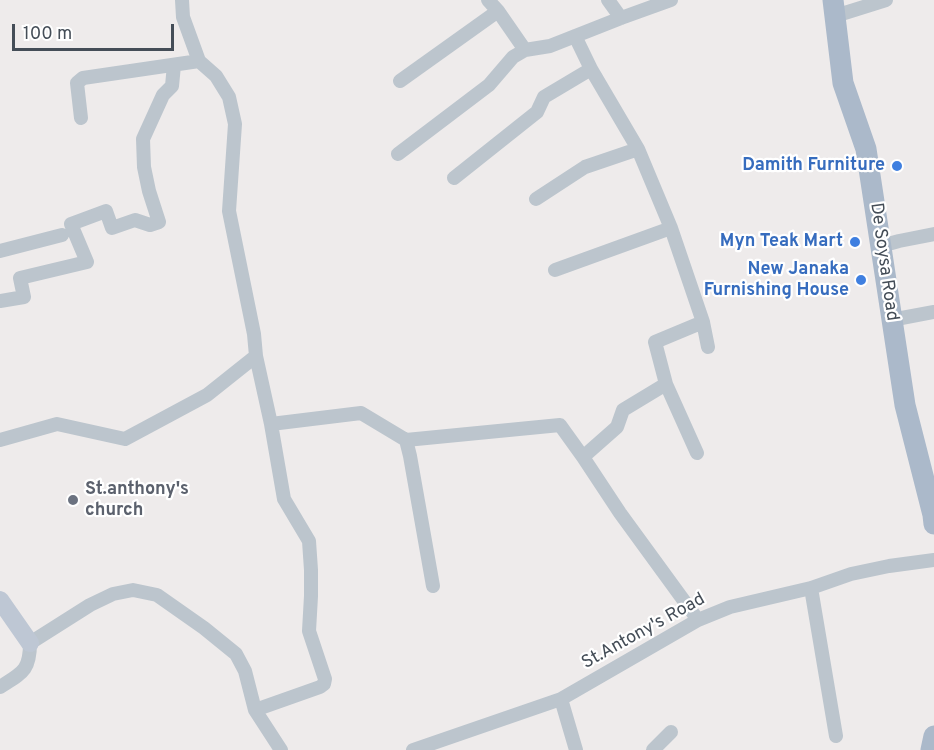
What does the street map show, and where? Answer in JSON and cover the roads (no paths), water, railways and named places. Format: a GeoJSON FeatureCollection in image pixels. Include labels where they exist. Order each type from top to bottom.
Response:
{"type":"FeatureCollection","features":[{"type":"Feature","properties":{"kind":"main road","name":"De Soysa Road"},"geometry":{"type":"LineString","coordinates":[[834,8],[843,83],[866,148],[905,405],[934,524]]}},
{"type":"Feature","properties":{"kind":"main road"},"geometry":{"type":"LineString","coordinates":[[931,750],[934,736]]}},
{"type":"Feature","properties":{"kind":"street"},"geometry":{"type":"LineString","coordinates":[[182,0],[183,17],[199,62],[216,76],[229,97],[235,124],[229,211],[284,499],[309,541],[311,570],[309,631],[325,679],[324,684],[320,687],[255,710]]}},
{"type":"Feature","properties":{"kind":"street"},"geometry":{"type":"LineString","coordinates":[[488,0],[525,50]]}},
{"type":"Feature","properties":{"kind":"street"},"geometry":{"type":"LineString","coordinates":[[608,0],[621,18]]}},
{"type":"Feature","properties":{"kind":"street"},"geometry":{"type":"LineString","coordinates":[[398,154],[489,85],[513,57],[525,50],[550,46],[671,0]]}},
{"type":"Feature","properties":{"kind":"street"},"geometry":{"type":"LineString","coordinates":[[834,8],[886,0]]}},
{"type":"Feature","properties":{"kind":"street"},"geometry":{"type":"LineString","coordinates":[[400,81],[498,11]]}},
{"type":"Feature","properties":{"kind":"street"},"geometry":{"type":"LineString","coordinates":[[575,36],[591,69],[638,149],[670,228],[703,322],[708,347]]}},
{"type":"Feature","properties":{"kind":"street"},"geometry":{"type":"LineString","coordinates":[[81,117],[76,83],[83,78],[199,62]]}},
{"type":"Feature","properties":{"kind":"street"},"geometry":{"type":"LineString","coordinates":[[0,301],[24,297],[20,278],[87,262],[71,224],[106,211],[112,228],[135,220],[150,225],[159,222],[148,191],[143,139],[163,95],[172,86],[174,65]]}},
{"type":"Feature","properties":{"kind":"street"},"geometry":{"type":"LineString","coordinates":[[454,177],[537,112],[544,97],[591,69]]}},
{"type":"Feature","properties":{"kind":"street"},"geometry":{"type":"LineString","coordinates":[[536,199],[585,167],[638,149]]}},
{"type":"Feature","properties":{"kind":"street"},"geometry":{"type":"LineString","coordinates":[[555,270],[670,228]]}},
{"type":"Feature","properties":{"kind":"street"},"geometry":{"type":"LineString","coordinates":[[881,246],[934,234]]}},
{"type":"Feature","properties":{"kind":"street"},"geometry":{"type":"LineString","coordinates":[[0,251],[62,235]]}},
{"type":"Feature","properties":{"kind":"street"},"geometry":{"type":"LineString","coordinates":[[891,320],[934,312]]}},
{"type":"Feature","properties":{"kind":"street"},"geometry":{"type":"LineString","coordinates":[[697,453],[666,384],[655,342],[703,322]]}},
{"type":"Feature","properties":{"kind":"street"},"geometry":{"type":"LineString","coordinates":[[0,440],[57,424],[125,439],[207,395],[256,356]]}},
{"type":"Feature","properties":{"kind":"street"},"geometry":{"type":"LineString","coordinates":[[584,457],[617,427],[623,410],[666,384]]}},
{"type":"Feature","properties":{"kind":"street"},"geometry":{"type":"LineString","coordinates":[[271,424],[361,413],[406,440],[561,425],[620,513],[698,620]]}},
{"type":"Feature","properties":{"kind":"street"},"geometry":{"type":"LineString","coordinates":[[406,440],[433,586]]}},
{"type":"Feature","properties":{"kind":"street","name":"St.Antony's Road"},"geometry":{"type":"LineString","coordinates":[[413,750],[561,699],[698,620],[730,607],[812,588],[851,574],[934,560]]}},
{"type":"Feature","properties":{"kind":"street"},"geometry":{"type":"LineString","coordinates":[[812,588],[836,736]]}},
{"type":"Feature","properties":{"kind":"street"},"geometry":{"type":"LineString","coordinates":[[30,643],[90,605],[113,594],[133,590],[157,595],[236,654],[245,671],[255,710],[281,750]]}},
{"type":"Feature","properties":{"kind":"street"},"geometry":{"type":"LineString","coordinates":[[0,600],[30,643],[30,656],[24,672],[0,687]]}},
{"type":"Feature","properties":{"kind":"street"},"geometry":{"type":"LineString","coordinates":[[561,699],[576,750]]}},
{"type":"Feature","properties":{"kind":"street"},"geometry":{"type":"LineString","coordinates":[[653,750],[671,732]]}},
{"type":"Feature","properties":{"kind":"place","name":"Damith Furniture"},"geometry":{"type":"Point","coordinates":[897,166]}},
{"type":"Feature","properties":{"kind":"place","name":"Myn Teak Mart"},"geometry":{"type":"Point","coordinates":[855,242]}},
{"type":"Feature","properties":{"kind":"place","name":"New Janaka Furnishing House"},"geometry":{"type":"Point","coordinates":[861,280]}},
{"type":"Feature","properties":{"kind":"place","name":"St.anthony's church"},"geometry":{"type":"Point","coordinates":[73,500]}}]}
